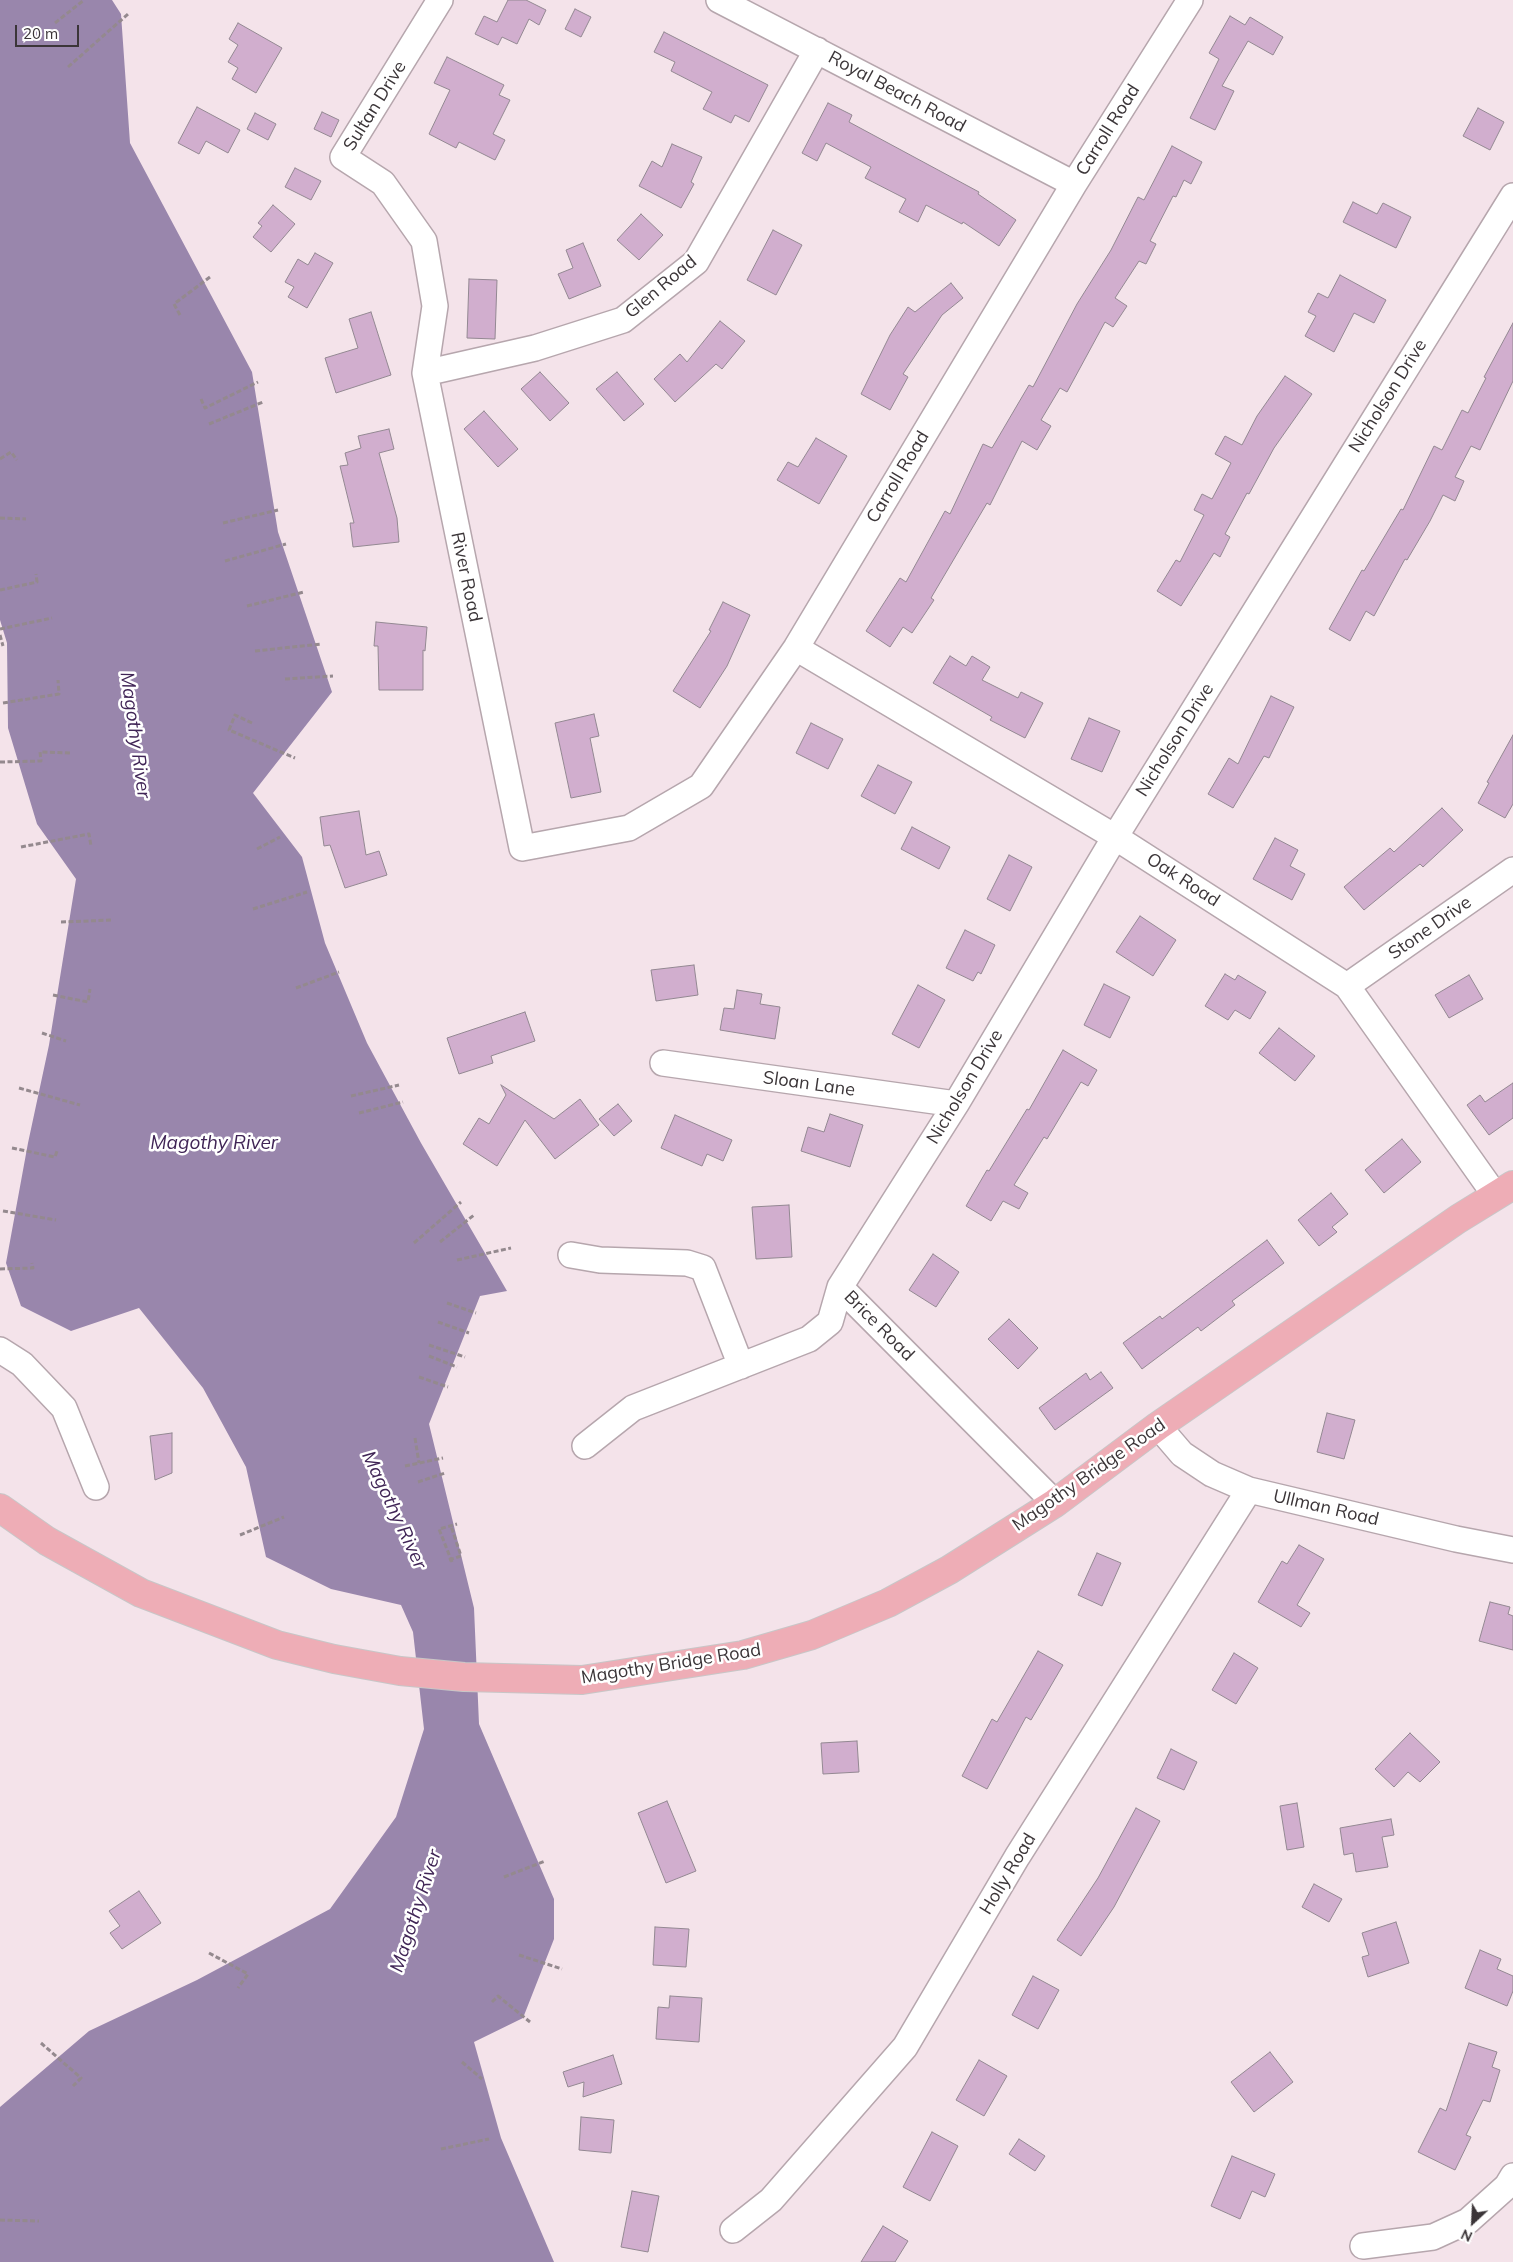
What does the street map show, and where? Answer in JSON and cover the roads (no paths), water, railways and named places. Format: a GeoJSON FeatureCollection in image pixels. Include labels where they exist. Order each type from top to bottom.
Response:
{"type":"FeatureCollection","features":[{"type":"Feature","properties":{"kind":"main road","name":"Magothy Bridge Road"},"geometry":{"type":"LineString","coordinates":[[0,1508],[47,1541],[141,1593],[276,1645],[334,1659],[400,1672],[582,1680],[743,1655],[812,1635],[888,1603],[949,1570],[1055,1503],[1158,1426],[1504,1190]]}},
{"type":"Feature","properties":{"kind":"street","name":"Sultan Drive"},"geometry":{"type":"LineString","coordinates":[[435,306],[424,242],[383,182],[343,157],[440,0]]}},
{"type":"Feature","properties":{"kind":"street","name":"Royal Beach Road"},"geometry":{"type":"LineString","coordinates":[[719,0],[1074,184]]}},
{"type":"Feature","properties":{"kind":"street","name":"Carroll Road"},"geometry":{"type":"LineString","coordinates":[[522,848],[629,828],[701,786],[796,648],[1074,184],[1190,0]]}},
{"type":"Feature","properties":{"kind":"street","name":"Glen Road"},"geometry":{"type":"LineString","coordinates":[[424,373],[535,348],[624,320],[696,262],[818,50]]}},
{"type":"Feature","properties":{"kind":"street","name":"Nicholson Drive"},"geometry":{"type":"LineString","coordinates":[[840,1287],[956,1104],[1115,837],[1513,196]]}},
{"type":"Feature","properties":{"kind":"street","name":"River Road"},"geometry":{"type":"LineString","coordinates":[[435,306],[424,373],[522,848]]}},
{"type":"Feature","properties":{"kind":"street","name":"Oak Road"},"geometry":{"type":"LineString","coordinates":[[796,648],[1115,837],[1347,986],[1504,1190]]}},
{"type":"Feature","properties":{"kind":"street","name":"Stone Drive"},"geometry":{"type":"LineString","coordinates":[[1347,986],[1513,870]]}},
{"type":"Feature","properties":{"kind":"street","name":"Sloan Lane"},"geometry":{"type":"LineString","coordinates":[[663,1063],[956,1104]]}},
{"type":"Feature","properties":{"kind":"street"},"geometry":{"type":"LineString","coordinates":[[570,1254],[600,1260],[687,1263],[703,1268],[741,1366]]}},
{"type":"Feature","properties":{"kind":"street","name":"Brice Road"},"geometry":{"type":"LineString","coordinates":[[585,1446],[633,1408],[810,1339],[830,1322],[840,1287],[1055,1503]]}},
{"type":"Feature","properties":{"kind":"street"},"geometry":{"type":"LineString","coordinates":[[0,1350],[22,1364],[64,1408],[96,1487]]}},
{"type":"Feature","properties":{"kind":"street","name":"Ullman Road"},"geometry":{"type":"LineString","coordinates":[[1158,1426],[1182,1454],[1212,1474],[1249,1490],[1456,1539],[1513,1550]]}},
{"type":"Feature","properties":{"kind":"street","name":"Holly Road"},"geometry":{"type":"LineString","coordinates":[[733,2230],[771,2200],[905,2047],[1017,1857],[1249,1490]]}},
{"type":"Feature","properties":{"kind":"street"},"geometry":{"type":"LineString","coordinates":[[1364,2246],[1433,2237],[1468,2220],[1507,2186],[1513,2176]]}},
{"type":"Feature","properties":{"kind":"water","name":"Magothy River"},"geometry":{"type":"Polygon","coordinates":[[[0,0],[112,0],[121,14],[130,143],[252,372],[278,532],[332,692],[253,793],[302,857],[325,943],[367,1043],[421,1143],[507,1291],[480,1296],[429,1424],[474,1608],[479,1724],[554,1899],[554,1939],[523,2018],[474,2042],[501,2138],[554,2262],[0,2262],[0,2107],[89,2031],[197,1980],[330,1909],[396,1817],[424,1729],[413,1632],[401,1605],[331,1589],[266,1557],[246,1467],[203,1388],[139,1308],[71,1331],[21,1306],[6,1263],[28,1143],[49,1045],[76,879],[37,824],[8,728],[7,643],[0,620],[0,0]]]}}]}
